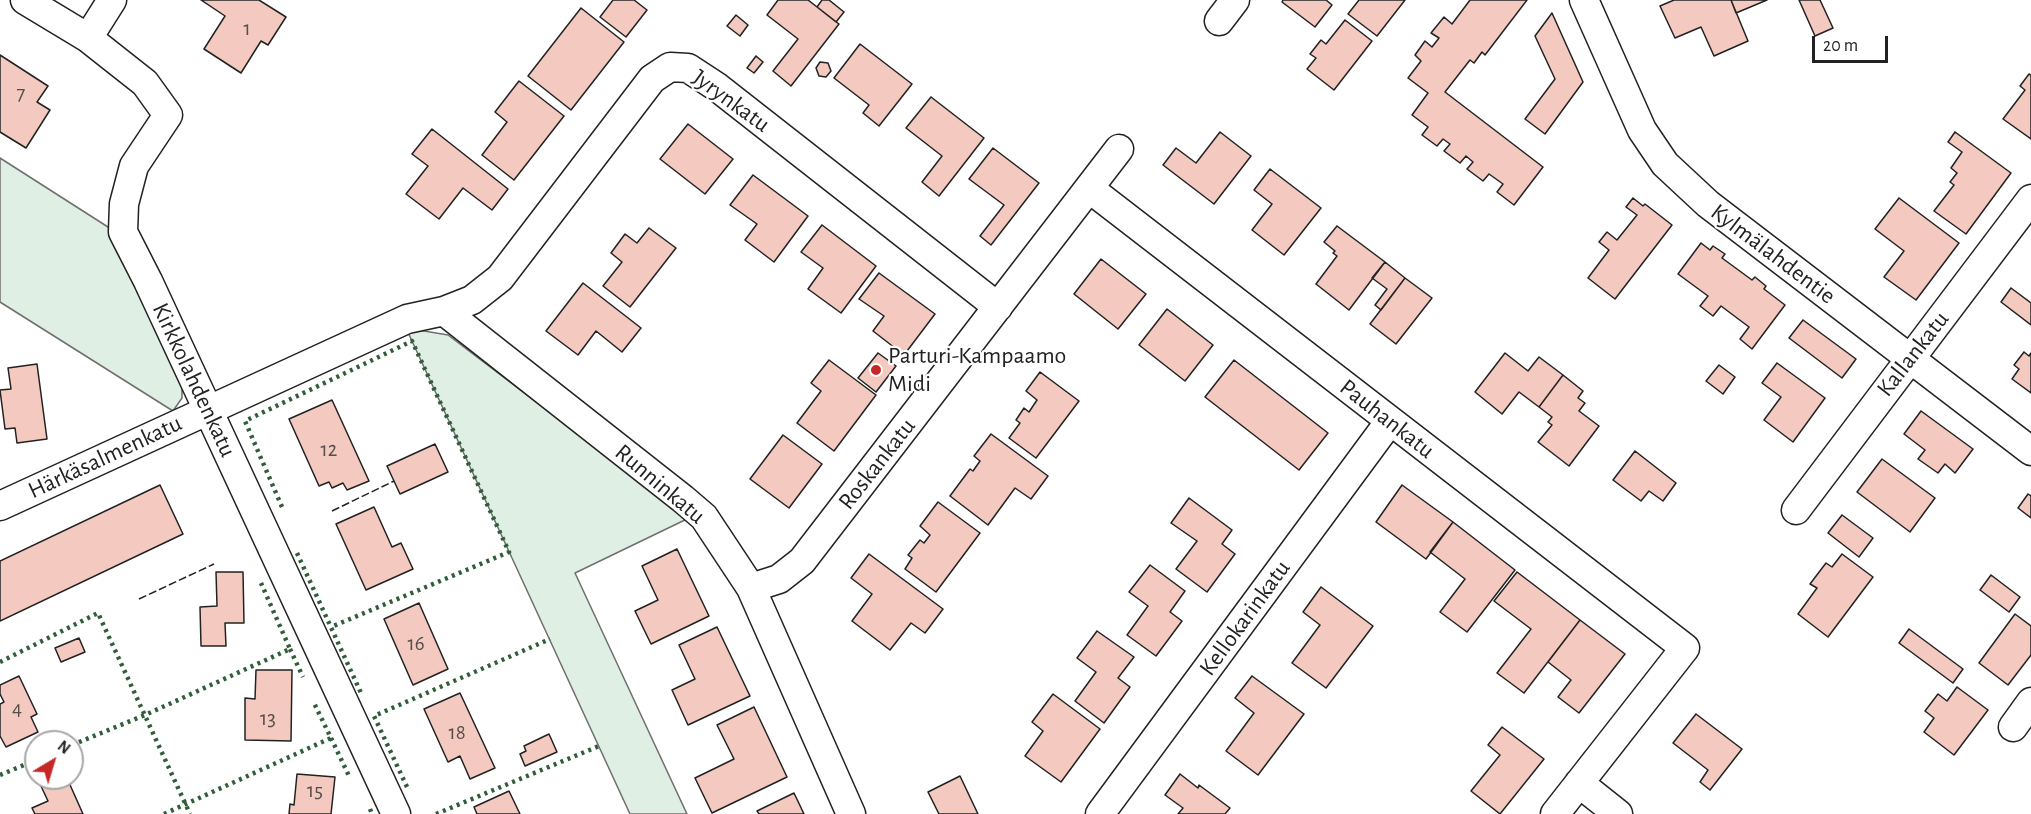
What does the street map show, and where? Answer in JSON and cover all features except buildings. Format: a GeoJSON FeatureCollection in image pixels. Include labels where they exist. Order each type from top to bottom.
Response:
{"type":"FeatureCollection","features":[{"type":"Feature","properties":{"kind":"street","name":"Kirkkolahdenkatu"},"geometry":{"type":"LineString","coordinates":[[25,0],[88,38],[145,83],[168,115],[134,166],[124,204],[123,232],[148,281],[396,814]]}},
{"type":"Feature","properties":{"kind":"street"},"geometry":{"type":"LineString","coordinates":[[88,38],[112,0]]}},
{"type":"Feature","properties":{"kind":"street","name":"Kylmälahdentie"},"geometry":{"type":"LineString","coordinates":[[1594,3],[1642,130],[1665,164],[1708,204],[2031,451]]}},
{"type":"Feature","properties":{"kind":"street","name":"Jyrynkatu"},"geometry":{"type":"LineString","coordinates":[[444,310],[472,300],[500,278],[652,78],[670,67],[688,68],[717,87],[998,307]]}},
{"type":"Feature","properties":{"kind":"street","name":"Roskankatu"},"geometry":{"type":"LineString","coordinates":[[752,588],[779,579],[802,561],[1119,149]]}},
{"type":"Feature","properties":{"kind":"street","name":"Pauhankatu"},"geometry":{"type":"LineString","coordinates":[[1090,189],[1685,648],[1579,783]]}},
{"type":"Feature","properties":{"kind":"street","name":"Kallankatu"},"geometry":{"type":"LineString","coordinates":[[1796,510],[2031,199]]}},
{"type":"Feature","properties":{"kind":"street","name":"Härkäsalmenkatu"},"geometry":{"type":"LineString","coordinates":[[0,506],[407,319],[444,310]]}},
{"type":"Feature","properties":{"kind":"street","name":"Runninkatu"},"geometry":{"type":"LineString","coordinates":[[444,310],[697,511],[725,545],[752,588],[851,814]]}},
{"type":"Feature","properties":{"kind":"street","name":"Kellokarinkatu"},"geometry":{"type":"LineString","coordinates":[[1100,814],[1390,421]]}},
{"type":"Feature","properties":{"kind":"street"},"geometry":{"type":"LineString","coordinates":[[2013,727],[2031,702]]}},
{"type":"Feature","properties":{"kind":"street"},"geometry":{"type":"LineString","coordinates":[[1556,814],[1579,783],[1618,814]]}},
{"type":"Feature","properties":{"kind":"green space"},"geometry":{"type":"Polygon","coordinates":[[[0,158],[108,227],[182,386],[182,398],[173,411],[0,302],[0,158]]]}},
{"type":"Feature","properties":{"kind":"green space"},"geometry":{"type":"Polygon","coordinates":[[[406,328],[448,335],[689,518],[575,573],[687,814],[630,814],[406,328]]]}},
{"type":"Feature","properties":{"kind":"hedge"},"geometry":{"type":"LineString","coordinates":[[282,507],[245,421],[412,341],[509,552],[331,627]]}},
{"type":"Feature","properties":{"kind":"hedge"},"geometry":{"type":"LineString","coordinates":[[297,553],[361,693]]}},
{"type":"Feature","properties":{"kind":"hedge"},"geometry":{"type":"LineString","coordinates":[[84,740],[290,649],[261,583]]}},
{"type":"Feature","properties":{"kind":"hedge"},"geometry":{"type":"LineString","coordinates":[[0,662],[98,613],[190,814]]}},
{"type":"Feature","properties":{"kind":"hedge"},"geometry":{"type":"LineString","coordinates":[[407,787],[374,716],[550,639]]}},
{"type":"Feature","properties":{"kind":"hedge"},"geometry":{"type":"LineString","coordinates":[[290,649],[303,677]]}},
{"type":"Feature","properties":{"kind":"hedge"},"geometry":{"type":"LineString","coordinates":[[164,814],[331,738],[314,703]]}},
{"type":"Feature","properties":{"kind":"hedge"},"geometry":{"type":"LineString","coordinates":[[331,738],[349,776]]}},
{"type":"Feature","properties":{"kind":"hedge"},"geometry":{"type":"LineString","coordinates":[[436,814],[599,746]]}},
{"type":"Feature","properties":{"kind":"hedge"},"geometry":{"type":"LineString","coordinates":[[0,775],[24,765]]}},
{"type":"Feature","properties":{"kind":"hedge"},"geometry":{"type":"LineString","coordinates":[[370,809],[372,814]]}},
{"type":"Feature","properties":{"kind":"fence"},"geometry":{"type":"LineString","coordinates":[[332,511],[394,481]]}},
{"type":"Feature","properties":{"kind":"fence"},"geometry":{"type":"LineString","coordinates":[[139,599],[214,564]]}},
{"type":"Feature","properties":{"kind":"place","name":"Parturi-Kampaamo Midi"},"geometry":{"type":"Point","coordinates":[876,370]}}]}
